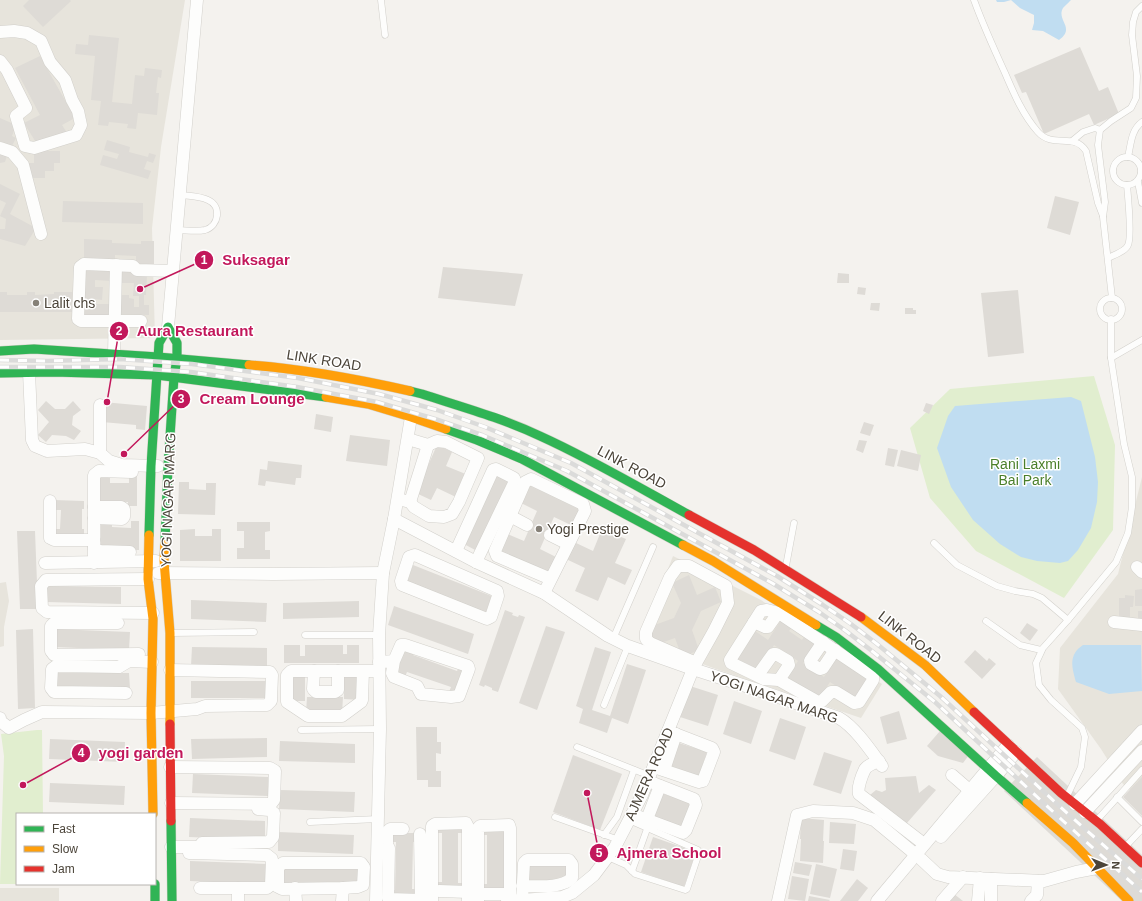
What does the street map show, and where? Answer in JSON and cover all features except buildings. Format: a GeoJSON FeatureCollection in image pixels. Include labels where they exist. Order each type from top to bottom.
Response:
{"type":"FeatureCollection","features":[{"type":"Feature","properties":{"kind":"main road","name":"YOGI NAGAR MARG"},"geometry":{"type":"LineString","coordinates":[[153,813],[151,713],[153,613],[149,571],[151,469],[159,343],[168,327]]}},
{"type":"Feature","properties":{"kind":"main road","name":"YOGI NAGAR MARG"},"geometry":{"type":"LineString","coordinates":[[168,327],[177,343],[168,470],[165,567],[170,633],[172,901]]}},
{"type":"Feature","properties":{"kind":"main road","name":"LINK ROAD"},"geometry":{"type":"LineString","coordinates":[[0,351],[34,349],[177,358],[279,367],[375,382],[422,394],[499,419],[560,445],[754,550],[860,616],[925,665],[1070,801],[1096,821],[1142,863]]}},
{"type":"Feature","properties":{"kind":"main road"},"geometry":{"type":"LineString","coordinates":[[0,373],[54,372],[157,375],[340,399],[368,404],[411,417],[484,443],[522,459],[695,551],[836,637],[878,669],[1073,843],[1129,901]]}},
{"type":"Feature","properties":{"kind":"main road"},"geometry":{"type":"LineString","coordinates":[[155,885],[155,901]]}},
{"type":"Feature","properties":{"kind":"street"},"geometry":{"type":"LineString","coordinates":[[168,327],[197,0]]}},
{"type":"Feature","properties":{"kind":"street"},"geometry":{"type":"LineString","coordinates":[[0,32],[14,31],[27,34],[41,41],[50,62],[65,80],[78,111],[81,125],[76,135],[34,148],[25,146],[16,116],[26,108],[7,70],[0,61]]}},
{"type":"Feature","properties":{"kind":"street"},"geometry":{"type":"LineString","coordinates":[[0,148],[12,152],[23,165],[41,234]]}},
{"type":"Feature","properties":{"kind":"street"},"geometry":{"type":"LineString","coordinates":[[142,321],[81,321],[78,319],[80,267],[84,264],[116,265],[133,266],[137,270],[173,271]]}},
{"type":"Feature","properties":{"kind":"street"},"geometry":{"type":"LineString","coordinates":[[114,354],[116,265]]}},
{"type":"Feature","properties":{"kind":"street"},"geometry":{"type":"LineString","coordinates":[[29,372],[32,440],[34,446],[47,451],[85,449],[100,453],[109,461],[122,465],[168,470]]}},
{"type":"Feature","properties":{"kind":"street"},"geometry":{"type":"LineString","coordinates":[[100,405],[100,453]]}},
{"type":"Feature","properties":{"kind":"street"},"geometry":{"type":"LineString","coordinates":[[376,901],[382,879],[383,853],[378,819],[380,729],[379,636],[383,573],[398,499],[411,417]]}},
{"type":"Feature","properties":{"kind":"street"},"geometry":{"type":"LineString","coordinates":[[408,439],[428,445],[437,441],[446,442],[478,458]]}},
{"type":"Feature","properties":{"kind":"street"},"geometry":{"type":"LineString","coordinates":[[398,499],[410,502],[414,508],[429,516],[444,517],[452,514],[459,502],[484,443]]}},
{"type":"Feature","properties":{"kind":"street"},"geometry":{"type":"LineString","coordinates":[[410,502],[428,445]]}},
{"type":"Feature","properties":{"kind":"street"},"geometry":{"type":"LineString","coordinates":[[94,563],[94,474],[99,471],[151,469]]}},
{"type":"Feature","properties":{"kind":"street"},"geometry":{"type":"LineString","coordinates":[[457,548],[493,470],[496,469],[514,478],[515,482],[485,563],[480,584]]}},
{"type":"Feature","properties":{"kind":"street"},"geometry":{"type":"LineString","coordinates":[[544,593],[551,579],[568,544],[585,511],[584,504],[531,479],[526,482],[494,551],[497,556],[551,579]]}},
{"type":"Feature","properties":{"kind":"street"},"geometry":{"type":"LineString","coordinates":[[50,501],[50,538],[54,540],[94,544],[100,551],[130,552]]}},
{"type":"Feature","properties":{"kind":"street"},"geometry":{"type":"LineString","coordinates":[[510,516],[527,525]]}},
{"type":"Feature","properties":{"kind":"street"},"geometry":{"type":"LineString","coordinates":[[394,519],[444,545],[457,548],[544,593],[613,639],[628,646],[694,666]]}},
{"type":"Feature","properties":{"kind":"street"},"geometry":{"type":"LineString","coordinates":[[550,535],[568,544]]}},
{"type":"Feature","properties":{"kind":"street"},"geometry":{"type":"LineString","coordinates":[[435,564],[444,545]]}},
{"type":"Feature","properties":{"kind":"street"},"geometry":{"type":"LineString","coordinates":[[689,566],[695,551]]}},
{"type":"Feature","properties":{"kind":"street"},"geometry":{"type":"LineString","coordinates":[[415,555],[435,564],[497,591],[498,596],[491,617],[487,619],[402,585],[401,581],[409,557],[415,555]]}},
{"type":"Feature","properties":{"kind":"street"},"geometry":{"type":"LineString","coordinates":[[485,563],[502,558]]}},
{"type":"Feature","properties":{"kind":"street"},"geometry":{"type":"LineString","coordinates":[[45,563],[94,563],[149,571]]}},
{"type":"Feature","properties":{"kind":"street"},"geometry":{"type":"LineString","coordinates":[[694,666],[650,643],[646,639],[646,632],[670,577],[678,566],[689,566],[726,586],[733,573]]}},
{"type":"Feature","properties":{"kind":"street"},"geometry":{"type":"LineString","coordinates":[[153,613],[47,612],[42,608],[41,586],[46,580],[149,571],[165,567],[273,574],[383,573]]}},
{"type":"Feature","properties":{"kind":"street","name":"AJMERA ROAD"},"geometry":{"type":"LineString","coordinates":[[481,898],[512,899],[562,897],[572,893],[574,884],[594,874],[608,857],[615,848],[654,774],[672,733],[694,666],[728,604],[726,586]]}},
{"type":"Feature","properties":{"kind":"street"},"geometry":{"type":"LineString","coordinates":[[767,610],[778,613],[823,642],[873,676],[873,680],[859,702],[854,703],[836,692],[831,692],[822,701],[818,702],[779,680],[761,677],[731,663],[730,660],[761,611],[767,610]]}},
{"type":"Feature","properties":{"kind":"street"},"geometry":{"type":"LineString","coordinates":[[1114,622],[1142,625]]}},
{"type":"Feature","properties":{"kind":"street"},"geometry":{"type":"LineString","coordinates":[[118,623],[54,623],[51,626],[51,651],[54,655],[152,658]]}},
{"type":"Feature","properties":{"kind":"street"},"geometry":{"type":"LineString","coordinates":[[823,642],[810,660],[811,664],[820,669],[823,668],[834,650]]}},
{"type":"Feature","properties":{"kind":"street"},"geometry":{"type":"LineString","coordinates":[[363,672],[362,700],[342,716],[308,716],[287,702],[287,675],[291,671],[363,672],[394,661],[401,645],[405,644],[468,666],[469,669],[459,696],[451,697],[421,694],[417,686],[394,677],[392,673],[394,661]]}},
{"type":"Feature","properties":{"kind":"street"},"geometry":{"type":"LineString","coordinates":[[758,690],[761,677],[773,654],[776,654],[788,661],[789,664],[779,680]]}},
{"type":"Feature","properties":{"kind":"street"},"geometry":{"type":"LineString","coordinates":[[126,693],[54,692],[51,688],[52,669],[56,666],[119,667],[129,661],[152,658]]}},
{"type":"Feature","properties":{"kind":"street","name":"YOGI NAGAR MARG"},"geometry":{"type":"LineString","coordinates":[[694,666],[847,722],[880,763],[872,764],[866,769],[858,790],[859,794],[869,800],[924,844]]}},
{"type":"Feature","properties":{"kind":"street"},"geometry":{"type":"LineString","coordinates":[[0,718],[0,721],[10,728],[42,712],[151,713],[197,710],[205,706],[267,705],[271,701],[272,675],[270,672],[170,670]]}},
{"type":"Feature","properties":{"kind":"street"},"geometry":{"type":"LineString","coordinates":[[314,671],[314,689],[316,692],[335,692],[338,690],[338,671]]}},
{"type":"Feature","properties":{"kind":"street"},"geometry":{"type":"LineString","coordinates":[[102,693],[102,712]]}},
{"type":"Feature","properties":{"kind":"street"},"geometry":{"type":"LineString","coordinates":[[1070,801],[1142,731]]}},
{"type":"Feature","properties":{"kind":"street"},"geometry":{"type":"LineString","coordinates":[[654,774],[699,782],[703,781],[714,752],[712,748],[672,733]]}},
{"type":"Feature","properties":{"kind":"street"},"geometry":{"type":"LineString","coordinates":[[877,901],[919,857],[1012,748]]}},
{"type":"Feature","properties":{"kind":"street"},"geometry":{"type":"LineString","coordinates":[[1085,812],[1142,751]]}},
{"type":"Feature","properties":{"kind":"street"},"geometry":{"type":"LineString","coordinates":[[170,767],[270,768],[274,771],[274,800],[271,804],[171,805]]}},
{"type":"Feature","properties":{"kind":"street"},"geometry":{"type":"LineString","coordinates":[[631,817],[647,824],[683,832],[686,830],[696,804],[694,799],[660,786],[654,774]]}},
{"type":"Feature","properties":{"kind":"street"},"geometry":{"type":"LineString","coordinates":[[952,775],[974,794]]}},
{"type":"Feature","properties":{"kind":"street"},"geometry":{"type":"LineString","coordinates":[[647,824],[660,786]]}},
{"type":"Feature","properties":{"kind":"street"},"geometry":{"type":"LineString","coordinates":[[886,901],[919,857],[924,844],[974,794]]}},
{"type":"Feature","properties":{"kind":"street"},"geometry":{"type":"LineString","coordinates":[[171,805],[269,810],[274,813],[273,837],[269,842],[202,844],[199,847],[171,850]]}},
{"type":"Feature","properties":{"kind":"street"},"geometry":{"type":"LineString","coordinates":[[778,901],[797,815],[813,811],[853,813],[874,820],[937,874],[948,877],[1044,881],[1097,868]]}},
{"type":"Feature","properties":{"kind":"street"},"geometry":{"type":"LineString","coordinates":[[382,879],[389,899],[428,898],[468,896],[468,827],[466,824],[435,824],[432,826],[428,898]]}},
{"type":"Feature","properties":{"kind":"street"},"geometry":{"type":"LineString","coordinates":[[481,898],[478,828],[480,826],[509,826],[512,899]]}},
{"type":"Feature","properties":{"kind":"street"},"geometry":{"type":"LineString","coordinates":[[383,853],[389,848],[387,846],[388,832],[390,829],[403,829]]}},
{"type":"Feature","properties":{"kind":"street"},"geometry":{"type":"LineString","coordinates":[[420,834],[428,898]]}},
{"type":"Feature","properties":{"kind":"street"},"geometry":{"type":"LineString","coordinates":[[171,850],[267,855],[272,859],[271,885],[267,888],[200,888]]}},
{"type":"Feature","properties":{"kind":"street"},"geometry":{"type":"LineString","coordinates":[[512,899],[522,886],[524,863],[527,860],[569,860],[572,864],[572,878],[574,884],[555,886],[522,886]]}},
{"type":"Feature","properties":{"kind":"street"},"geometry":{"type":"LineString","coordinates":[[361,863],[364,867],[363,885],[358,887],[343,888],[278,887],[278,867],[282,864],[361,863]]}},
{"type":"Feature","properties":{"kind":"street"},"geometry":{"type":"LineString","coordinates":[[942,901],[963,877]]}},
{"type":"Feature","properties":{"kind":"street"},"geometry":{"type":"LineString","coordinates":[[978,901],[986,878]]}},
{"type":"Feature","properties":{"kind":"street"},"geometry":{"type":"LineString","coordinates":[[986,878],[991,901]]}},
{"type":"Feature","properties":{"kind":"street"},"geometry":{"type":"LineString","coordinates":[[1031,901],[1037,895],[1038,881]]}},
{"type":"Feature","properties":{"kind":"street"},"geometry":{"type":"LineString","coordinates":[[238,888],[238,901]]}},
{"type":"Feature","properties":{"kind":"street"},"geometry":{"type":"LineString","coordinates":[[295,888],[296,901]]}},
{"type":"Feature","properties":{"kind":"street"},"geometry":{"type":"LineString","coordinates":[[342,901],[343,888]]}},
{"type":"Feature","properties":{"kind":"lane"},"geometry":{"type":"LineString","coordinates":[[381,0],[385,35]]}},
{"type":"Feature","properties":{"kind":"lane"},"geometry":{"type":"LineString","coordinates":[[974,0],[984,27],[1020,108],[1038,132],[1044,138],[1072,141],[1083,145],[1086,151],[1098,203],[1104,217]]}},
{"type":"Feature","properties":{"kind":"lane"},"geometry":{"type":"LineString","coordinates":[[1112,298],[1104,217],[1105,202],[1098,145],[1100,130],[1131,108],[1136,98],[1137,76],[1132,35],[1133,22],[1136,12],[1142,6]]}},
{"type":"Feature","properties":{"kind":"lane"},"geometry":{"type":"LineString","coordinates":[[1128,157],[1132,137],[1137,126],[1142,122]]}},
{"type":"Feature","properties":{"kind":"lane"},"geometry":{"type":"LineString","coordinates":[[1072,141],[1083,132],[1095,128],[1100,130]]}},
{"type":"Feature","properties":{"kind":"lane"},"geometry":{"type":"LineString","coordinates":[[1128,157],[1139,163],[1141,176],[1138,182],[1125,186],[1114,178],[1113,172],[1117,161],[1128,157]]}},
{"type":"Feature","properties":{"kind":"lane"},"geometry":{"type":"LineString","coordinates":[[1138,182],[1142,203]]}},
{"type":"Feature","properties":{"kind":"lane"},"geometry":{"type":"LineString","coordinates":[[1108,258],[1123,250],[1128,245],[1129,233],[1127,186]]}},
{"type":"Feature","properties":{"kind":"lane"},"geometry":{"type":"LineString","coordinates":[[177,230],[205,230],[212,226],[216,220],[217,214],[217,208],[214,203],[207,199],[180,195]]}},
{"type":"Feature","properties":{"kind":"lane"},"geometry":{"type":"LineString","coordinates":[[1112,298],[1118,300],[1122,305],[1122,311],[1116,318],[1111,319],[1106,318],[1102,314],[1101,309],[1102,304],[1106,299],[1112,298]]}},
{"type":"Feature","properties":{"kind":"lane"},"geometry":{"type":"LineString","coordinates":[[1070,801],[1081,767],[1085,737],[1082,728],[1051,700],[1039,685],[1036,672],[1036,662],[1041,650],[1116,562],[1128,533],[1132,507],[1132,477],[1124,444],[1111,358],[1111,319]]}},
{"type":"Feature","properties":{"kind":"lane"},"geometry":{"type":"LineString","coordinates":[[1111,358],[1142,340]]}},
{"type":"Feature","properties":{"kind":"lane"},"geometry":{"type":"LineString","coordinates":[[786,570],[794,523]]}},
{"type":"Feature","properties":{"kind":"lane"},"geometry":{"type":"LineString","coordinates":[[934,543],[957,565],[997,586],[1033,594],[1042,598],[1068,620]]}},
{"type":"Feature","properties":{"kind":"lane"},"geometry":{"type":"LineString","coordinates":[[613,639],[653,547]]}},
{"type":"Feature","properties":{"kind":"lane"},"geometry":{"type":"LineString","coordinates":[[986,622],[1020,644],[1041,650]]}},
{"type":"Feature","properties":{"kind":"lane"},"geometry":{"type":"LineString","coordinates":[[170,633],[254,632]]}},
{"type":"Feature","properties":{"kind":"lane"},"geometry":{"type":"LineString","coordinates":[[305,635],[379,636]]}},
{"type":"Feature","properties":{"kind":"lane"},"geometry":{"type":"LineString","coordinates":[[604,705],[628,646]]}},
{"type":"Feature","properties":{"kind":"lane"},"geometry":{"type":"LineString","coordinates":[[301,730],[380,729]]}},
{"type":"Feature","properties":{"kind":"lane"},"geometry":{"type":"LineString","coordinates":[[577,747],[634,770],[654,774]]}},
{"type":"Feature","properties":{"kind":"lane"},"geometry":{"type":"LineString","coordinates":[[604,835],[617,817],[634,770]]}},
{"type":"Feature","properties":{"kind":"lane"},"geometry":{"type":"LineString","coordinates":[[1096,821],[1142,770]]}},
{"type":"Feature","properties":{"kind":"lane"},"geometry":{"type":"LineString","coordinates":[[1117,797],[1142,822]]}},
{"type":"Feature","properties":{"kind":"lane"},"geometry":{"type":"LineString","coordinates":[[555,817],[619,840]]}},
{"type":"Feature","properties":{"kind":"lane"},"geometry":{"type":"LineString","coordinates":[[310,822],[378,819]]}},
{"type":"Feature","properties":{"kind":"lane"},"geometry":{"type":"LineString","coordinates":[[608,857],[626,865],[632,871],[635,874],[687,890],[698,850],[647,824],[632,871]]}},
{"type":"Feature","properties":{"kind":"lane"},"geometry":{"type":"LineString","coordinates":[[1125,847],[1142,829]]}},
{"type":"Feature","properties":{"kind":"shaded area"},"geometry":{"type":"Polygon","coordinates":[[[0,0],[185,0],[161,147],[152,228],[155,338],[0,340],[0,0]]]}},
{"type":"Feature","properties":{"kind":"shaded area"},"geometry":{"type":"Polygon","coordinates":[[[1142,477],[1142,800],[1123,784],[1101,749],[1058,689],[1060,648],[1118,574],[1142,477]]]}},
{"type":"Feature","properties":{"kind":"shaded area"},"geometry":{"type":"Polygon","coordinates":[[[673,556],[761,600],[882,684],[861,718],[716,669],[640,641],[673,556]]]}},
{"type":"Feature","properties":{"kind":"shaded area"},"geometry":{"type":"Polygon","coordinates":[[[6,582],[9,601],[4,627],[4,646],[0,647],[0,583],[6,582]]]}},
{"type":"Feature","properties":{"kind":"shaded area"},"geometry":{"type":"Polygon","coordinates":[[[0,888],[59,888],[59,901],[0,901],[0,888]]]}},
{"type":"Feature","properties":{"kind":"green space","name":"Rani Laxmi Bai Park"},"geometry":{"type":"Polygon","coordinates":[[[1094,376],[1115,445],[1113,530],[1064,598],[976,551],[930,498],[910,428],[950,389],[1094,376]]]}},
{"type":"Feature","properties":{"kind":"green space"},"geometry":{"type":"Polygon","coordinates":[[[42,730],[43,813],[16,813],[16,884],[0,884],[4,756],[1,734],[42,730]]]}},
{"type":"Feature","properties":{"kind":"water"},"geometry":{"type":"Polygon","coordinates":[[[996,0],[1011,0],[997,2],[996,0]]]}},
{"type":"Feature","properties":{"kind":"water"},"geometry":{"type":"Polygon","coordinates":[[[1011,0],[1071,0],[1063,8],[1062,12],[1066,28],[1064,36],[1059,40],[1043,31],[1032,30],[1034,15],[1020,8],[1011,0]]]}},
{"type":"Feature","properties":{"kind":"water","name":"Rani Laxmi Bai Park"},"geometry":{"type":"Polygon","coordinates":[[[1071,397],[1081,401],[1095,457],[1098,482],[1097,502],[1091,528],[1078,550],[1068,561],[1060,563],[1037,561],[1021,557],[1000,544],[973,520],[951,487],[937,448],[948,416],[955,406],[1071,397]]]}},
{"type":"Feature","properties":{"kind":"water"},"geometry":{"type":"Polygon","coordinates":[[[1083,645],[1141,645],[1142,691],[1109,694],[1076,682],[1072,662],[1075,653],[1083,645]]]}},
{"type":"Feature","properties":{"kind":"railway"},"geometry":{"type":"LineString","coordinates":[[0,360],[47,361],[120,359],[192,364],[298,378],[379,394],[437,410],[485,427],[571,463],[777,576],[851,624],[940,696],[1068,814],[1142,879]]}},
{"type":"Feature","properties":{"kind":"railway"},"geometry":{"type":"LineString","coordinates":[[0,367],[120,367],[191,372],[297,387],[377,402],[435,419],[482,435],[567,471],[772,583],[819,612],[846,631],[935,702],[1142,892]]}},
{"type":"Feature","properties":{"kind":"traffic: fast"},"geometry":{"type":"LineString","coordinates":[[149,535],[151,466],[159,343],[168,327],[177,343],[177,358],[174,377],[168,466],[165,542]]}},
{"type":"Feature","properties":{"kind":"traffic: fast"},"geometry":{"type":"LineString","coordinates":[[0,351],[34,349],[158,357],[249,365]]}},
{"type":"Feature","properties":{"kind":"traffic: fast"},"geometry":{"type":"LineString","coordinates":[[0,373],[54,372],[157,375],[326,397]]}},
{"type":"Feature","properties":{"kind":"traffic: fast"},"geometry":{"type":"LineString","coordinates":[[410,391],[482,413],[526,430],[597,464],[689,515]]}},
{"type":"Feature","properties":{"kind":"traffic: fast"},"geometry":{"type":"LineString","coordinates":[[446,429],[522,459],[683,545]]}},
{"type":"Feature","properties":{"kind":"traffic: fast"},"geometry":{"type":"LineString","coordinates":[[816,625],[836,637],[878,669],[1027,803]]}},
{"type":"Feature","properties":{"kind":"traffic: fast"},"geometry":{"type":"LineString","coordinates":[[171,821],[172,901]]}},
{"type":"Feature","properties":{"kind":"traffic: fast"},"geometry":{"type":"LineString","coordinates":[[155,885],[155,901]]}},
{"type":"Feature","properties":{"kind":"traffic: slow"},"geometry":{"type":"LineString","coordinates":[[249,365],[330,375],[410,391]]}},
{"type":"Feature","properties":{"kind":"traffic: slow"},"geometry":{"type":"LineString","coordinates":[[326,397],[368,404],[446,429]]}},
{"type":"Feature","properties":{"kind":"traffic: slow"},"geometry":{"type":"LineString","coordinates":[[149,535],[148,579],[153,619],[151,713],[153,813]]}},
{"type":"Feature","properties":{"kind":"traffic: slow"},"geometry":{"type":"LineString","coordinates":[[165,542],[164,561],[170,633],[170,724]]}},
{"type":"Feature","properties":{"kind":"traffic: slow"},"geometry":{"type":"LineString","coordinates":[[683,545],[713,561],[816,625]]}},
{"type":"Feature","properties":{"kind":"traffic: slow"},"geometry":{"type":"LineString","coordinates":[[861,617],[925,665],[974,712]]}},
{"type":"Feature","properties":{"kind":"traffic: slow"},"geometry":{"type":"LineString","coordinates":[[1027,803],[1073,843],[1129,901]]}},
{"type":"Feature","properties":{"kind":"traffic: jam"},"geometry":{"type":"LineString","coordinates":[[689,515],[754,550],[861,617]]}},
{"type":"Feature","properties":{"kind":"traffic: jam"},"geometry":{"type":"LineString","coordinates":[[974,712],[1061,793],[1100,824],[1142,863]]}},
{"type":"Feature","properties":{"kind":"traffic: jam"},"geometry":{"type":"LineString","coordinates":[[170,724],[171,821]]}},
{"type":"Feature","properties":{"kind":"place","name":"Suksagar"},"geometry":{"type":"Point","coordinates":[140,289]}},
{"type":"Feature","properties":{"kind":"place","name":"Lalit chs"},"geometry":{"type":"Point","coordinates":[36,303]}},
{"type":"Feature","properties":{"kind":"place","name":"Aura Restaurant"},"geometry":{"type":"Point","coordinates":[107,402]}},
{"type":"Feature","properties":{"kind":"place","name":"Cream Lounge"},"geometry":{"type":"Point","coordinates":[124,454]}},
{"type":"Feature","properties":{"kind":"place","name":"Yogi Prestige"},"geometry":{"type":"Point","coordinates":[539,529]}},
{"type":"Feature","properties":{"kind":"place","name":"yogi garden"},"geometry":{"type":"Point","coordinates":[23,785]}},
{"type":"Feature","properties":{"kind":"place","name":"Ajmera School"},"geometry":{"type":"Point","coordinates":[587,793]}}]}
